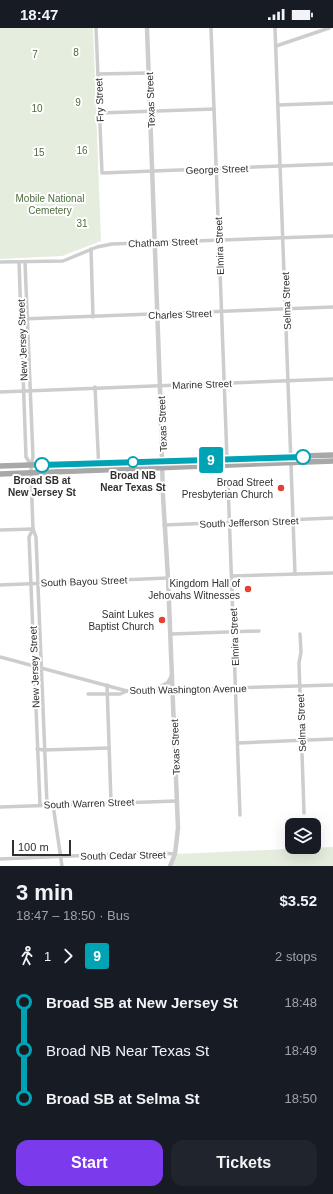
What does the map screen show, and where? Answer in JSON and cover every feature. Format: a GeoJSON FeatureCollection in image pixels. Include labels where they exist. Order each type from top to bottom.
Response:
{"type":"FeatureCollection","features":[{"type":"Feature","properties":{"kind":"main road"},"geometry":{"type":"LineString","coordinates":[[292,460],[333,455]]}},
{"type":"Feature","properties":{"kind":"main road"},"geometry":{"type":"LineString","coordinates":[[0,466],[98,463],[163,464],[292,460],[333,461]]}},
{"type":"Feature","properties":{"kind":"main road"},"geometry":{"type":"LineString","coordinates":[[0,474],[99,471],[163,464]]}},
{"type":"Feature","properties":{"kind":"street","name":"Fry Street"},"geometry":{"type":"LineString","coordinates":[[96,28],[102,172]]}},
{"type":"Feature","properties":{"kind":"street","name":"Texas Street"},"geometry":{"type":"LineString","coordinates":[[147,28],[163,464],[162,481],[171,634],[178,828],[175,854],[170,866]]}},
{"type":"Feature","properties":{"kind":"street","name":"Elmira Street"},"geometry":{"type":"LineString","coordinates":[[211,28],[227,462]]}},
{"type":"Feature","properties":{"kind":"street","name":"Selma Street"},"geometry":{"type":"LineString","coordinates":[[275,28],[295,574]]}},
{"type":"Feature","properties":{"kind":"street"},"geometry":{"type":"LineString","coordinates":[[276,46],[329,28]]}},
{"type":"Feature","properties":{"kind":"street"},"geometry":{"type":"LineString","coordinates":[[98,74],[149,73]]}},
{"type":"Feature","properties":{"kind":"street"},"geometry":{"type":"LineString","coordinates":[[278,104],[333,103]]}},
{"type":"Feature","properties":{"kind":"street"},"geometry":{"type":"LineString","coordinates":[[100,113],[214,109]]}},
{"type":"Feature","properties":{"kind":"street","name":"George Street"},"geometry":{"type":"LineString","coordinates":[[102,172],[333,164]]}},
{"type":"Feature","properties":{"kind":"street","name":"Chatham Street"},"geometry":{"type":"LineString","coordinates":[[0,262],[62,261],[91,249],[112,244],[333,236]]}},
{"type":"Feature","properties":{"kind":"street"},"geometry":{"type":"LineString","coordinates":[[91,249],[92,317]]}},
{"type":"Feature","properties":{"kind":"street","name":"New Jersey Street"},"geometry":{"type":"LineString","coordinates":[[19,262],[26,457],[31,465]]}},
{"type":"Feature","properties":{"kind":"street","name":"New Jersey Street"},"geometry":{"type":"LineString","coordinates":[[25,262],[33,457],[31,465],[33,529],[36,537],[47,805]]}},
{"type":"Feature","properties":{"kind":"street","name":"Charles Street"},"geometry":{"type":"LineString","coordinates":[[21,319],[333,308]]}},
{"type":"Feature","properties":{"kind":"street","name":"Marine Street"},"geometry":{"type":"LineString","coordinates":[[0,392],[95,387],[333,379]]}},
{"type":"Feature","properties":{"kind":"street"},"geometry":{"type":"LineString","coordinates":[[95,387],[99,471]]}},
{"type":"Feature","properties":{"kind":"street"},"geometry":{"type":"LineString","coordinates":[[71,464],[71,472]]}},
{"type":"Feature","properties":{"kind":"street","name":"Elmira Street"},"geometry":{"type":"LineString","coordinates":[[228,483],[240,815]]}},
{"type":"Feature","properties":{"kind":"street","name":"South Jefferson Street"},"geometry":{"type":"LineString","coordinates":[[164,525],[333,518]]}},
{"type":"Feature","properties":{"kind":"street"},"geometry":{"type":"LineString","coordinates":[[0,530],[33,529]]}},
{"type":"Feature","properties":{"kind":"street","name":"New Jersey Street"},"geometry":{"type":"LineString","coordinates":[[33,529],[29,537],[40,805]]}},
{"type":"Feature","properties":{"kind":"street"},"geometry":{"type":"LineString","coordinates":[[232,576],[333,572]]}},
{"type":"Feature","properties":{"kind":"street","name":"South Bayou Street"},"geometry":{"type":"LineString","coordinates":[[0,585],[168,578]]}},
{"type":"Feature","properties":{"kind":"street"},"geometry":{"type":"LineString","coordinates":[[171,634],[260,631]]}},
{"type":"Feature","properties":{"kind":"street","name":"Selma Street"},"geometry":{"type":"LineString","coordinates":[[300,634],[304,813]]}},
{"type":"Feature","properties":{"kind":"street"},"geometry":{"type":"LineString","coordinates":[[34,642],[40,642]]}},
{"type":"Feature","properties":{"kind":"street","name":"South Washington Avenue"},"geometry":{"type":"LineString","coordinates":[[0,658],[127,691],[333,685]]}},
{"type":"Feature","properties":{"kind":"street"},"geometry":{"type":"LineString","coordinates":[[153,691],[168,683],[172,676]]}},
{"type":"Feature","properties":{"kind":"street"},"geometry":{"type":"LineString","coordinates":[[107,685],[111,802]]}},
{"type":"Feature","properties":{"kind":"street"},"geometry":{"type":"LineString","coordinates":[[88,694],[120,694],[127,691]]}},
{"type":"Feature","properties":{"kind":"street"},"geometry":{"type":"LineString","coordinates":[[35,698],[42,698]]}},
{"type":"Feature","properties":{"kind":"street"},"geometry":{"type":"LineString","coordinates":[[238,743],[333,739]]}},
{"type":"Feature","properties":{"kind":"street"},"geometry":{"type":"LineString","coordinates":[[37,749],[109,748]]}},
{"type":"Feature","properties":{"kind":"street","name":"South Warren Street"},"geometry":{"type":"LineString","coordinates":[[0,807],[111,802],[177,801]]}},
{"type":"Feature","properties":{"kind":"street"},"geometry":{"type":"LineString","coordinates":[[54,805],[62,866]]}},
{"type":"Feature","properties":{"kind":"street","name":"South Cedar Street"},"geometry":{"type":"LineString","coordinates":[[0,859],[141,853],[175,854]]}},
{"type":"Feature","properties":{"kind":"green space","name":"Mobile National Cemetery"},"geometry":{"type":"Polygon","coordinates":[[[0,28],[93,28],[101,241],[62,256],[0,259],[0,28]]]}},
{"type":"Feature","properties":{"kind":"green space"},"geometry":{"type":"Polygon","coordinates":[[[333,847],[333,866],[170,866],[175,854],[285,849],[285,854],[321,854],[321,848],[333,847]]]}},
{"type":"Feature","properties":{"kind":"bus line","name":"9"},"geometry":{"type":"LineString","coordinates":[[42,465],[303,457]]}},
{"type":"Feature","properties":{"kind":"place","name":"Broad NB Near Texas St"},"geometry":{"type":"Point","coordinates":[133,462]}},
{"type":"Feature","properties":{"kind":"place","name":"Broad SB at New Jersey St"},"geometry":{"type":"Point","coordinates":[42,465]}},
{"type":"Feature","properties":{"kind":"place","name":"Broad Street Presbyterian Church"},"geometry":{"type":"Point","coordinates":[281,488]}},
{"type":"Feature","properties":{"kind":"place","name":"Kingdom Hall of Jehovahs Witnesses"},"geometry":{"type":"Point","coordinates":[248,589]}},
{"type":"Feature","properties":{"kind":"place","name":"Saint Lukes Baptist Church"},"geometry":{"type":"Point","coordinates":[162,620]}},
{"type":"Feature","properties":{"kind":"park label","name":"8"},"geometry":{"type":"Point","coordinates":[76,52]}},
{"type":"Feature","properties":{"kind":"park label","name":"7"},"geometry":{"type":"Point","coordinates":[35,54]}},
{"type":"Feature","properties":{"kind":"park label","name":"10"},"geometry":{"type":"Point","coordinates":[37,108]}},
{"type":"Feature","properties":{"kind":"park label","name":"16"},"geometry":{"type":"Point","coordinates":[82,150]}},
{"type":"Feature","properties":{"kind":"park label","name":"15"},"geometry":{"type":"Point","coordinates":[39,152]}},
{"type":"Feature","properties":{"kind":"park label","name":"31"},"geometry":{"type":"Point","coordinates":[82,223]}}]}
